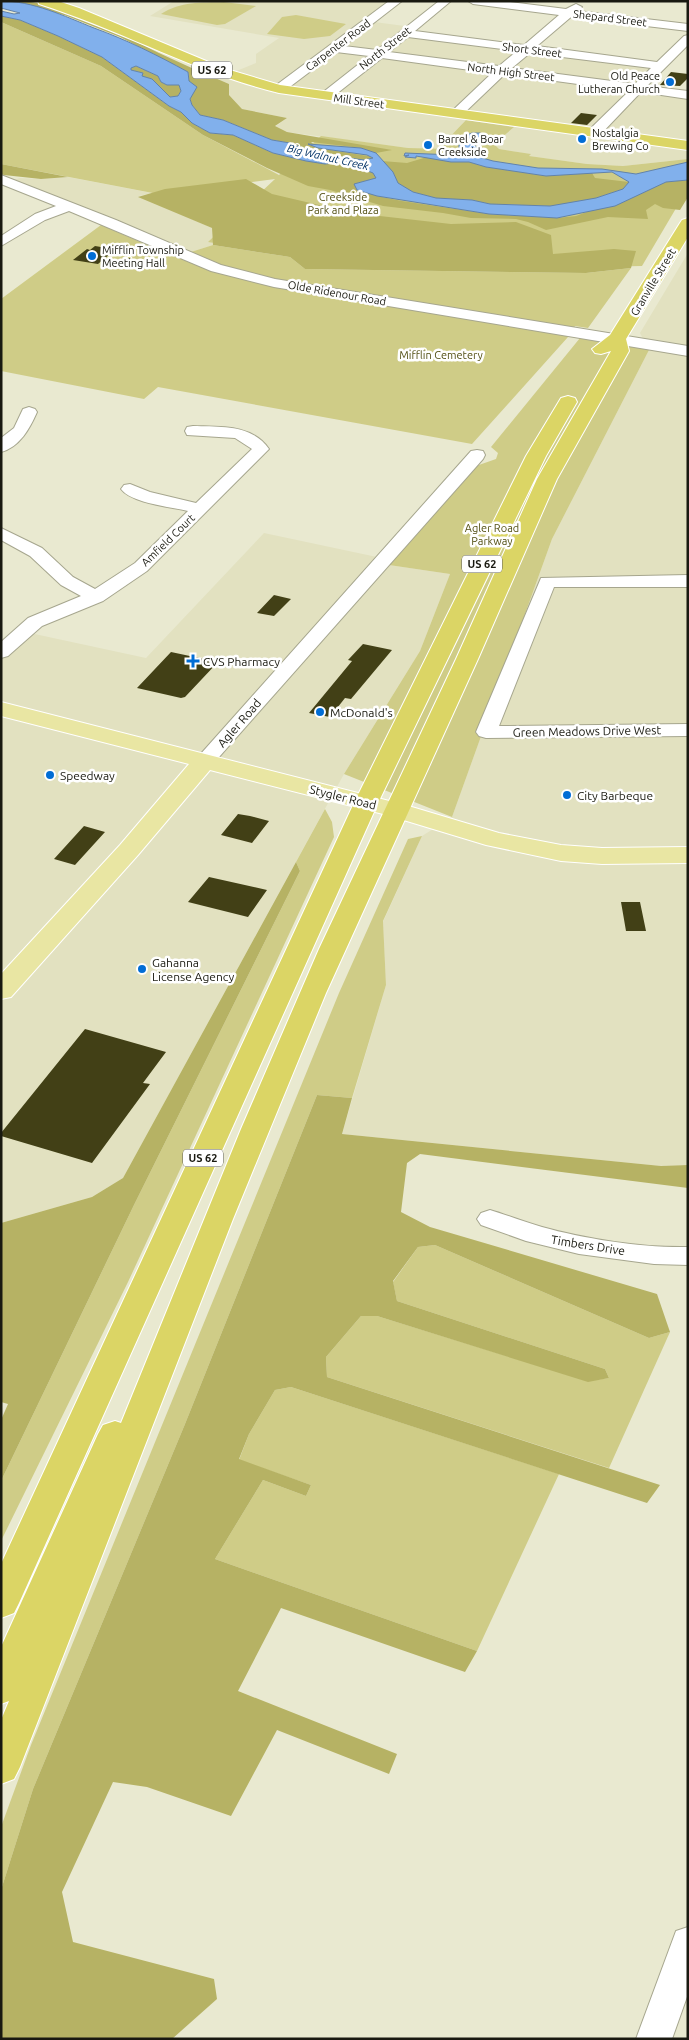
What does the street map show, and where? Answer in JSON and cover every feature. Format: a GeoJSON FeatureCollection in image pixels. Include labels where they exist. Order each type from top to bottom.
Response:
{"type":"FeatureCollection","features":[{"type":"Feature","properties":{"kind":"highway","name":"Mill Street"},"geometry":{"type":"LineString","coordinates":[[44,1],[117,28],[214,70],[279,89],[688,146]]}},
{"type":"Feature","properties":{"kind":"highway","name":"Granville Street"},"geometry":{"type":"LineString","coordinates":[[617,339],[688,223]]}},
{"type":"Feature","properties":{"kind":"highway","name":"US 62"},"geometry":{"type":"LineString","coordinates":[[1,1603],[366,803],[536,456],[601,349],[617,339],[620,351],[565,445],[547,480],[469,656],[396,810],[294,1038],[190,1288],[48,1653],[1,1766]]}},
{"type":"Feature","properties":{"kind":"highway"},"geometry":{"type":"LineString","coordinates":[[1,1688],[140,1377],[190,1288]]}},
{"type":"Feature","properties":{"kind":"main road","name":"Stygler Road"},"geometry":{"type":"LineString","coordinates":[[1,709],[396,810],[495,840],[560,853],[602,856],[688,855]]}},
{"type":"Feature","properties":{"kind":"main road","name":"Agler Road"},"geometry":{"type":"LineString","coordinates":[[1,991],[129,850],[205,761]]}},
{"type":"Feature","properties":{"kind":"street","name":"Carpenter Road"},"geometry":{"type":"LineString","coordinates":[[279,89],[397,1]]}},
{"type":"Feature","properties":{"kind":"street","name":"North Street"},"geometry":{"type":"LineString","coordinates":[[326,96],[446,1]]}},
{"type":"Feature","properties":{"kind":"street","name":"Shepard Street"},"geometry":{"type":"LineString","coordinates":[[473,1],[688,28]]}},
{"type":"Feature","properties":{"kind":"street"},"geometry":{"type":"LineString","coordinates":[[456,114],[502,70],[583,1]]}},
{"type":"Feature","properties":{"kind":"street","name":"Short Street"},"geometry":{"type":"LineString","coordinates":[[405,33],[660,66]]}},
{"type":"Feature","properties":{"kind":"street"},"geometry":{"type":"LineString","coordinates":[[594,133],[688,38]]}},
{"type":"Feature","properties":{"kind":"street","name":"North High Street"},"geometry":{"type":"LineString","coordinates":[[334,48],[688,95]]}},
{"type":"Feature","properties":{"kind":"street","name":"Olde Ridenour Road"},"geometry":{"type":"LineString","coordinates":[[1,179],[203,263],[236,274],[274,283],[688,351]]}},
{"type":"Feature","properties":{"kind":"street"},"geometry":{"type":"LineString","coordinates":[[1,242],[25,225],[44,215],[69,206]]}},
{"type":"Feature","properties":{"kind":"street"},"geometry":{"type":"LineString","coordinates":[[1,447],[21,430],[26,422],[28,412]]}},
{"type":"Feature","properties":{"kind":"street","name":"Amfield Court"},"geometry":{"type":"LineString","coordinates":[[1,652],[35,622],[96,598],[140,566],[260,449],[255,440],[242,434],[193,431]]}},
{"type":"Feature","properties":{"kind":"street","name":"Agler Road"},"geometry":{"type":"LineString","coordinates":[[205,761],[477,455]]}},
{"type":"Feature","properties":{"kind":"street"},"geometry":{"type":"LineString","coordinates":[[130,488],[144,496],[200,509]]}},
{"type":"Feature","properties":{"kind":"street"},"geometry":{"type":"LineString","coordinates":[[1,532],[36,552],[67,581],[96,598]]}},
{"type":"Feature","properties":{"kind":"street","name":"Green Meadows Drive West"},"geometry":{"type":"LineString","coordinates":[[688,581],[547,582],[486,732],[688,730]]}},
{"type":"Feature","properties":{"kind":"street","name":"Timbers Drive"},"geometry":{"type":"LineString","coordinates":[[490,1219],[528,1234],[600,1249],[688,1256]]}},
{"type":"Feature","properties":{"kind":"street"},"geometry":{"type":"LineString","coordinates":[[654,2039],[688,1943]]}},
{"type":"Feature","properties":{"kind":"shaded area"},"geometry":{"type":"Polygon","coordinates":[[[15,1],[51,6],[89,19],[229,84],[229,95],[242,109],[287,118],[275,126],[287,132],[392,150],[376,153],[361,148],[311,142],[318,148],[374,157],[364,160],[318,154],[290,143],[272,140],[223,120],[200,115],[190,99],[196,87],[189,81],[188,72],[120,37],[67,16],[15,1]]]}},
{"type":"Feature","properties":{"kind":"shaded area"},"geometry":{"type":"Polygon","coordinates":[[[174,1],[389,1],[367,21],[412,27],[404,32],[665,66],[645,87],[688,93],[688,159],[623,166],[587,164],[528,156],[530,154],[499,149],[493,144],[512,128],[466,120],[443,144],[448,149],[438,150],[408,148],[287,132],[275,127],[287,118],[242,109],[229,95],[229,84],[217,79],[256,63],[256,54],[279,38],[150,16],[174,1]]]}},
{"type":"Feature","properties":{"kind":"shaded area"},"geometry":{"type":"Polygon","coordinates":[[[1,16],[20,20],[102,57],[169,106],[181,112],[192,123],[210,133],[233,135],[273,153],[325,164],[343,162],[373,173],[376,178],[354,184],[377,196],[489,214],[557,218],[576,216],[666,182],[688,180],[688,197],[680,210],[663,208],[655,204],[646,210],[648,219],[608,217],[546,230],[516,219],[471,218],[383,206],[330,190],[308,186],[267,168],[203,135],[101,66],[1,22],[1,16]]]}},
{"type":"Feature","properties":{"kind":"shaded area"},"geometry":{"type":"Polygon","coordinates":[[[136,66],[158,76],[161,82],[167,85],[179,85],[181,91],[178,96],[170,97],[152,79],[141,76],[143,73],[131,70],[131,68],[136,66]]]}},
{"type":"Feature","properties":{"kind":"shaded area"},"geometry":{"type":"Polygon","coordinates":[[[427,157],[451,162],[469,162],[486,167],[546,176],[592,173],[595,178],[629,182],[623,189],[596,198],[572,203],[550,206],[490,204],[472,200],[436,198],[413,192],[398,183],[393,172],[382,161],[407,163],[427,157]]]}},
{"type":"Feature","properties":{"kind":"shaded area"},"geometry":{"type":"Polygon","coordinates":[[[1,164],[68,177],[41,179],[4,175],[1,174],[1,164]]]}},
{"type":"Feature","properties":{"kind":"shaded area"},"geometry":{"type":"Polygon","coordinates":[[[68,177],[152,193],[139,196],[212,228],[213,245],[175,257],[3,183],[20,178],[68,177]]]}},
{"type":"Feature","properties":{"kind":"shaded area"},"geometry":{"type":"Polygon","coordinates":[[[246,179],[272,194],[353,213],[451,224],[516,222],[551,235],[553,254],[614,249],[636,251],[631,268],[586,273],[305,269],[290,257],[213,245],[212,228],[138,197],[165,189],[246,179]]]}},
{"type":"Feature","properties":{"kind":"shaded area"},"geometry":{"type":"Polygon","coordinates":[[[688,253],[688,1165],[661,1166],[342,1134],[386,985],[383,922],[422,836],[452,817],[552,539],[649,350],[640,333],[688,253]]]}},
{"type":"Feature","properties":{"kind":"shaded area"},"geometry":{"type":"Polygon","coordinates":[[[264,533],[391,560],[389,565],[450,574],[420,651],[344,774],[123,1178],[92,1197],[1,1223],[1,644],[16,630],[146,658],[264,533]]]}},
{"type":"Feature","properties":{"kind":"shaded area"},"geometry":{"type":"Polygon","coordinates":[[[296,862],[300,871],[134,1205],[1,1481],[1,1420],[8,1404],[1,1402],[1,1223],[92,1197],[123,1178],[296,862]]]}},
{"type":"Feature","properties":{"kind":"shaded area"},"geometry":{"type":"Polygon","coordinates":[[[317,1095],[352,1098],[342,1134],[661,1166],[688,1165],[688,1188],[420,1154],[407,1163],[401,1212],[430,1227],[657,1294],[670,1332],[649,1338],[435,1245],[418,1247],[393,1281],[397,1301],[605,1369],[609,1378],[588,1382],[377,1316],[361,1316],[326,1357],[327,1377],[660,1485],[647,1503],[291,1387],[275,1390],[249,1434],[239,1459],[311,1485],[306,1496],[263,1480],[215,1559],[477,1651],[465,1672],[281,1608],[238,1691],[397,1754],[389,1774],[277,1730],[231,1816],[147,1787],[113,1782],[62,1892],[73,1942],[214,1979],[217,1999],[172,2039],[1,2039],[1,1890],[33,1789],[185,1424],[317,1095]]]}},
{"type":"Feature","properties":{"kind":"green space"},"geometry":{"type":"Polygon","coordinates":[[[224,2],[256,6],[225,24],[217,25],[161,14],[184,5],[224,2]]]}},
{"type":"Feature","properties":{"kind":"green space"},"geometry":{"type":"Polygon","coordinates":[[[296,15],[346,24],[330,36],[304,39],[267,34],[282,17],[296,15]]]}},
{"type":"Feature","properties":{"kind":"green space","name":"Creekside Park and Plaza"},"geometry":{"type":"Polygon","coordinates":[[[1,22],[101,66],[203,135],[279,175],[321,136],[408,148],[447,149],[443,144],[466,120],[514,127],[494,144],[499,149],[531,154],[529,156],[587,164],[623,166],[688,159],[688,188],[642,266],[455,270],[298,259],[276,253],[208,242],[275,179],[158,194],[1,164],[1,22]]]}},
{"type":"Feature","properties":{"kind":"green space","name":"Mifflin Cemetery"},"geometry":{"type":"Polygon","coordinates":[[[101,225],[175,257],[213,245],[290,257],[305,269],[586,273],[631,268],[588,328],[575,326],[568,337],[472,444],[158,387],[144,399],[1,371],[1,299],[101,225]]]}},
{"type":"Feature","properties":{"kind":"green space","name":"Agler Road Parkway"},"geometry":{"type":"Polygon","coordinates":[[[580,338],[649,350],[552,539],[452,817],[344,774],[420,651],[450,574],[389,565],[391,560],[476,466],[496,459],[498,453],[491,447],[580,338]]]}},
{"type":"Feature","properties":{"kind":"green space"},"geometry":{"type":"Polygon","coordinates":[[[325,809],[332,822],[334,837],[128,1282],[1,1541],[1,1481],[134,1205],[300,871],[296,862],[325,809]]]}},
{"type":"Feature","properties":{"kind":"green space"},"geometry":{"type":"Polygon","coordinates":[[[422,836],[383,921],[386,985],[352,1098],[317,1095],[185,1424],[33,1789],[1,1890],[1,1827],[31,1745],[339,993],[408,839],[422,836]]]}},
{"type":"Feature","properties":{"kind":"green space"},"geometry":{"type":"Polygon","coordinates":[[[435,1245],[649,1338],[670,1332],[609,1468],[327,1377],[326,1357],[361,1316],[377,1316],[588,1381],[609,1378],[605,1369],[397,1301],[393,1282],[418,1247],[435,1245]]]}},
{"type":"Feature","properties":{"kind":"green space"},"geometry":{"type":"Polygon","coordinates":[[[291,1387],[559,1474],[477,1651],[215,1559],[263,1480],[306,1496],[311,1485],[239,1460],[249,1434],[275,1390],[291,1387]]]}},
{"type":"Feature","properties":{"kind":"water","name":"Big Walnut Creek"},"geometry":{"type":"Polygon","coordinates":[[[1,1],[37,6],[118,38],[188,72],[189,81],[197,87],[190,99],[200,115],[223,120],[272,140],[290,143],[318,154],[364,160],[373,158],[367,155],[318,148],[308,144],[361,148],[376,153],[393,172],[398,183],[413,192],[436,198],[472,200],[490,204],[550,206],[596,198],[623,189],[629,182],[612,172],[546,176],[486,167],[469,162],[451,162],[416,156],[416,158],[405,157],[409,155],[404,156],[405,153],[454,155],[460,152],[472,153],[472,155],[493,161],[538,168],[602,169],[636,174],[688,162],[688,180],[666,182],[615,206],[557,218],[489,214],[377,196],[357,190],[354,184],[376,178],[373,173],[343,162],[325,164],[273,153],[233,135],[210,133],[192,123],[181,112],[169,106],[102,57],[20,20],[1,16],[1,11],[14,14],[20,13],[1,8],[1,1]],[[136,66],[131,68],[131,70],[143,73],[142,76],[152,79],[170,97],[178,96],[181,91],[179,85],[167,85],[161,82],[158,76],[136,66]]]}},
{"type":"Feature","properties":{"kind":"water"},"geometry":{"type":"Polygon","coordinates":[[[480,133],[486,135],[487,138],[474,144],[477,148],[476,151],[459,149],[459,145],[464,141],[464,136],[480,133]]]}},
{"type":"Feature","properties":{"kind":"building","name":"Old Peace Lutheran Church"},"geometry":{"type":"Polygon","coordinates":[[[671,72],[688,74],[688,78],[680,86],[660,85],[671,72]]]}},
{"type":"Feature","properties":{"kind":"building"},"geometry":{"type":"Polygon","coordinates":[[[581,113],[597,115],[587,125],[571,123],[581,113]]]}},
{"type":"Feature","properties":{"kind":"building","name":"Mifflin Township Meeting Hall"},"geometry":{"type":"Polygon","coordinates":[[[95,246],[113,249],[98,264],[73,260],[87,249],[90,250],[95,246]]]}},
{"type":"Feature","properties":{"kind":"building"},"geometry":{"type":"Polygon","coordinates":[[[274,595],[291,599],[274,616],[257,613],[274,595]]]}},
{"type":"Feature","properties":{"kind":"building"},"geometry":{"type":"Polygon","coordinates":[[[363,644],[392,650],[351,699],[345,698],[330,717],[309,713],[352,661],[348,660],[363,644]]]}},
{"type":"Feature","properties":{"kind":"building","name":"CVS Pharmacy"},"geometry":{"type":"Polygon","coordinates":[[[171,652],[218,662],[185,697],[181,698],[137,688],[171,652]]]}},
{"type":"Feature","properties":{"kind":"building"},"geometry":{"type":"Polygon","coordinates":[[[238,814],[269,821],[252,843],[221,835],[238,814]]]}},
{"type":"Feature","properties":{"kind":"building"},"geometry":{"type":"Polygon","coordinates":[[[84,826],[105,832],[75,865],[54,859],[84,826]]]}},
{"type":"Feature","properties":{"kind":"building"},"geometry":{"type":"Polygon","coordinates":[[[209,877],[267,890],[248,917],[188,902],[209,877]]]}},
{"type":"Feature","properties":{"kind":"building"},"geometry":{"type":"Polygon","coordinates":[[[621,902],[640,902],[646,931],[626,931],[621,902]]]}},
{"type":"Feature","properties":{"kind":"building"},"geometry":{"type":"Polygon","coordinates":[[[85,1029],[166,1052],[143,1083],[150,1084],[92,1163],[1,1136],[1,1133],[85,1029]]]}},
{"type":"Feature","properties":{"kind":"place","name":"Old Peace Lutheran Church"},"geometry":{"type":"Point","coordinates":[670,82]}},
{"type":"Feature","properties":{"kind":"place","name":"Nostalgia Brewing Co"},"geometry":{"type":"Point","coordinates":[582,139]}},
{"type":"Feature","properties":{"kind":"place","name":"Barrel & Boar Creekside"},"geometry":{"type":"Point","coordinates":[428,145]}},
{"type":"Feature","properties":{"kind":"place","name":"Mifflin Township Meeting Hall"},"geometry":{"type":"Point","coordinates":[92,256]}},
{"type":"Feature","properties":{"kind":"place","name":"CVS Pharmacy"},"geometry":{"type":"Point","coordinates":[193,661]}},
{"type":"Feature","properties":{"kind":"place","name":"McDonald's"},"geometry":{"type":"Point","coordinates":[320,712]}},
{"type":"Feature","properties":{"kind":"place","name":"Speedway"},"geometry":{"type":"Point","coordinates":[50,775]}},
{"type":"Feature","properties":{"kind":"place","name":"City Barbeque"},"geometry":{"type":"Point","coordinates":[567,795]}},
{"type":"Feature","properties":{"kind":"place","name":"Gahanna License Agency"},"geometry":{"type":"Point","coordinates":[142,969]}}]}
